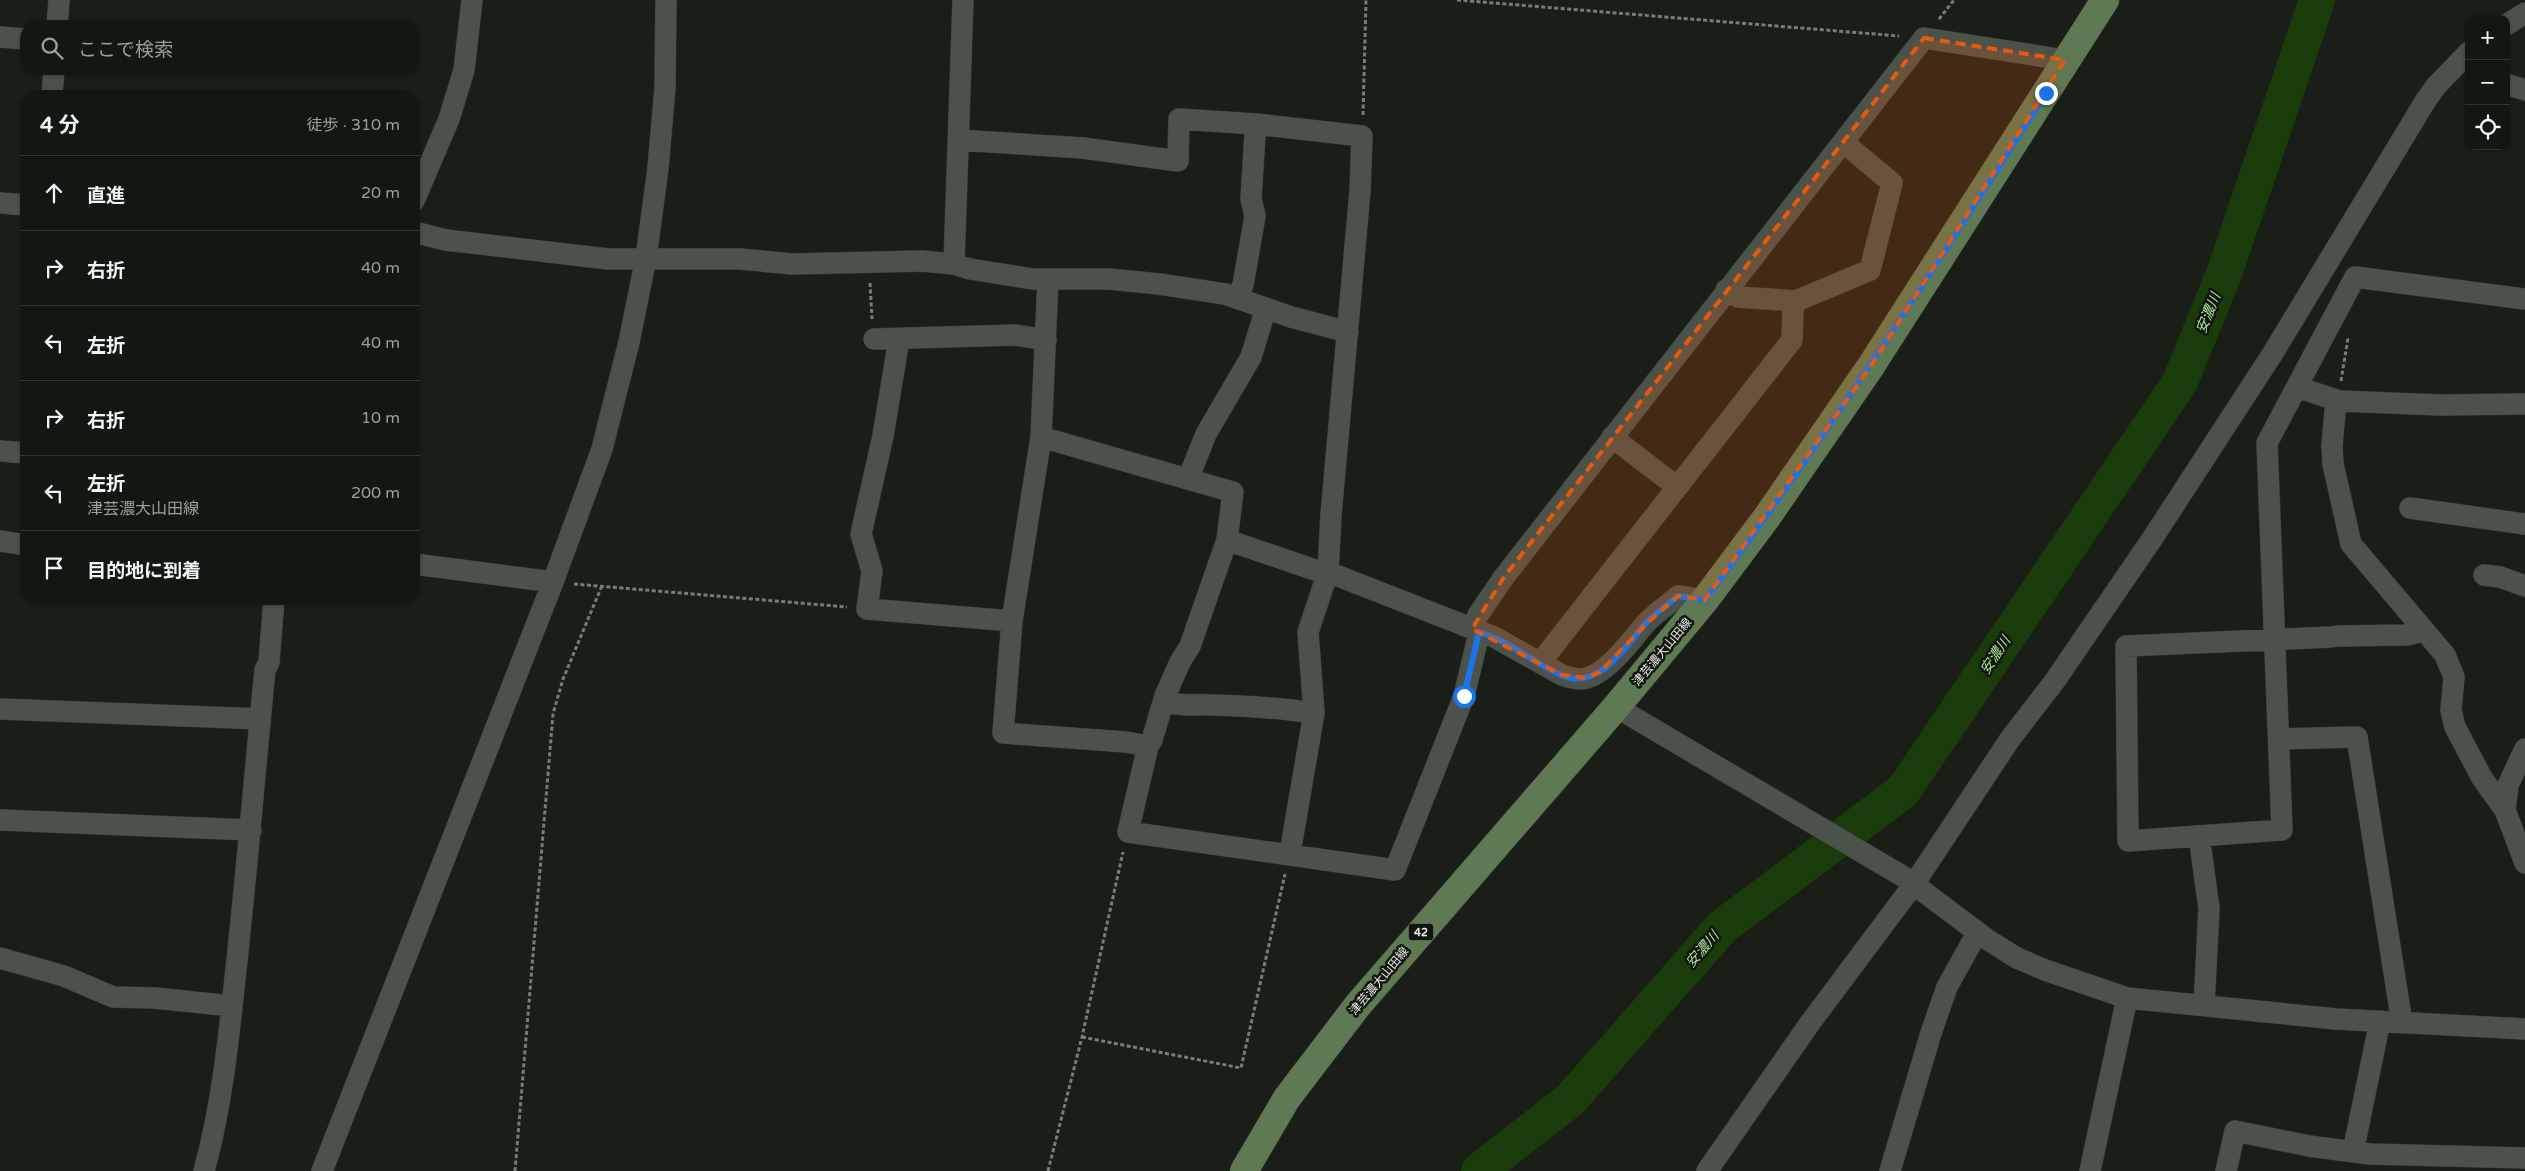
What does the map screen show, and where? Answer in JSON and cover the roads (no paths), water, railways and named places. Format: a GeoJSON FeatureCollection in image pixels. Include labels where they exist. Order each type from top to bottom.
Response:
{"type":"FeatureCollection","features":[{"type":"Feature","properties":{"kind":"main road","name":"津芸濃大山田線"},"geometry":{"type":"LineString","coordinates":[[1244,1171],[1287,1098],[1358,1004],[1624,711],[1767,517],[1871,366],[2105,0]]}},
{"type":"Feature","properties":{"kind":"street"},"geometry":{"type":"LineString","coordinates":[[57,20],[59,0]]}},
{"type":"Feature","properties":{"kind":"street"},"geometry":{"type":"LineString","coordinates":[[420,187],[449,119],[464,70],[472,0]]}},
{"type":"Feature","properties":{"kind":"street"},"geometry":{"type":"LineString","coordinates":[[322,1171],[553,582],[602,449],[629,342],[646,258],[658,168],[665,88],[666,0]]}},
{"type":"Feature","properties":{"kind":"street"},"geometry":{"type":"LineString","coordinates":[[954,264],[963,0]]}},
{"type":"Feature","properties":{"kind":"street"},"geometry":{"type":"LineString","coordinates":[[2510,22],[2525,13]]}},
{"type":"Feature","properties":{"kind":"street"},"geometry":{"type":"LineString","coordinates":[[0,37],[20,39]]}},
{"type":"Feature","properties":{"kind":"street"},"geometry":{"type":"LineString","coordinates":[[1041,437],[1233,492],[1227,540],[1190,646],[1180,662],[1164,701],[1152,740],[1148,746],[1128,832],[1290,853],[1395,870],[1464,696],[1478,615],[1504,576],[1924,38],[2065,60]]}},
{"type":"Feature","properties":{"kind":"street"},"geometry":{"type":"LineString","coordinates":[[1708,1171],[1909,880],[2054,682],[2154,536],[2273,353],[2426,100],[2436,86],[2465,56]]}},
{"type":"Feature","properties":{"kind":"street"},"geometry":{"type":"LineString","coordinates":[[52,90],[54,75]]}},
{"type":"Feature","properties":{"kind":"street"},"geometry":{"type":"LineString","coordinates":[[2510,85],[2525,90]]}},
{"type":"Feature","properties":{"kind":"street"},"geometry":{"type":"LineString","coordinates":[[958,140],[1083,148],[1178,161],[1179,119],[1259,124],[1362,136],[1328,572],[1308,632],[1314,713],[1290,853]]}},
{"type":"Feature","properties":{"kind":"street"},"geometry":{"type":"LineString","coordinates":[[1236,298],[1243,285],[1255,216],[1251,199],[1256,134],[1259,124]]}},
{"type":"Feature","properties":{"kind":"street"},"geometry":{"type":"LineString","coordinates":[[1726,290],[1738,297],[1796,301],[1865,274],[1872,266],[1892,183],[1843,142]]}},
{"type":"Feature","properties":{"kind":"street"},"geometry":{"type":"LineString","coordinates":[[0,203],[20,205]]}},
{"type":"Feature","properties":{"kind":"street"},"geometry":{"type":"LineString","coordinates":[[420,234],[446,240],[608,259],[740,259],[792,264],[922,261],[954,264],[970,269],[1048,279],[1109,279],[1225,294],[1348,332]]}},
{"type":"Feature","properties":{"kind":"street"},"geometry":{"type":"LineString","coordinates":[[2422,631],[2407,634],[2275,639],[2126,646],[2128,841],[2282,830],[2280,739],[2275,639],[2267,443],[2356,278],[2525,299]]}},
{"type":"Feature","properties":{"kind":"street"},"geometry":{"type":"LineString","coordinates":[[1048,279],[1041,437],[1012,621],[1003,733],[1126,742],[1148,746]]}},
{"type":"Feature","properties":{"kind":"street"},"geometry":{"type":"LineString","coordinates":[[1540,663],[1792,340],[1796,301]]}},
{"type":"Feature","properties":{"kind":"street"},"geometry":{"type":"LineString","coordinates":[[1188,479],[1206,434],[1251,357],[1266,308]]}},
{"type":"Feature","properties":{"kind":"street"},"geometry":{"type":"LineString","coordinates":[[874,339],[1016,335],[1046,340]]}},
{"type":"Feature","properties":{"kind":"street"},"geometry":{"type":"LineString","coordinates":[[898,339],[883,436],[861,534],[872,571],[866,609],[1012,621]]}},
{"type":"Feature","properties":{"kind":"street"},"geometry":{"type":"LineString","coordinates":[[2297,387],[2337,401],[2440,405],[2525,404]]}},
{"type":"Feature","properties":{"kind":"street"},"geometry":{"type":"LineString","coordinates":[[2337,401],[2332,446],[2333,464],[2351,544],[2422,631],[2445,655],[2452,671],[2452,710],[2455,727],[2482,778],[2506,810],[2525,863]]}},
{"type":"Feature","properties":{"kind":"street"},"geometry":{"type":"LineString","coordinates":[[1612,437],[1677,487]]}},
{"type":"Feature","properties":{"kind":"street"},"geometry":{"type":"LineString","coordinates":[[0,451],[20,452]]}},
{"type":"Feature","properties":{"kind":"street"},"geometry":{"type":"LineString","coordinates":[[2410,508],[2525,524]]}},
{"type":"Feature","properties":{"kind":"street"},"geometry":{"type":"LineString","coordinates":[[1227,540],[1315,570],[1328,572],[1494,637],[1562,675],[1586,678],[1600,672],[1646,624],[1678,596],[1705,600]]}},
{"type":"Feature","properties":{"kind":"street"},"geometry":{"type":"LineString","coordinates":[[0,541],[20,544]]}},
{"type":"Feature","properties":{"kind":"street"},"geometry":{"type":"LineString","coordinates":[[420,565],[553,582]]}},
{"type":"Feature","properties":{"kind":"street"},"geometry":{"type":"LineString","coordinates":[[2484,575],[2500,576],[2525,586]]}},
{"type":"Feature","properties":{"kind":"street"},"geometry":{"type":"LineString","coordinates":[[204,1171],[214,1135],[232,1006],[252,830],[265,670],[269,662],[274,605]]}},
{"type":"Feature","properties":{"kind":"street"},"geometry":{"type":"LineString","coordinates":[[1164,701],[1177,705],[1187,703],[1234,705],[1314,713]]}},
{"type":"Feature","properties":{"kind":"street"},"geometry":{"type":"LineString","coordinates":[[0,709],[260,719]]}},
{"type":"Feature","properties":{"kind":"street"},"geometry":{"type":"LineString","coordinates":[[1624,711],[1909,880],[1977,933],[2017,958],[2045,970],[2127,998],[2402,1023],[2525,1029]]}},
{"type":"Feature","properties":{"kind":"street"},"geometry":{"type":"LineString","coordinates":[[2280,739],[2357,736],[2402,1023]]}},
{"type":"Feature","properties":{"kind":"street"},"geometry":{"type":"LineString","coordinates":[[2506,810],[2508,785],[2520,765],[2525,749]]}},
{"type":"Feature","properties":{"kind":"street"},"geometry":{"type":"LineString","coordinates":[[0,820],[252,830]]}},
{"type":"Feature","properties":{"kind":"street"},"geometry":{"type":"LineString","coordinates":[[2199,836],[2209,908],[2204,1006]]}},
{"type":"Feature","properties":{"kind":"street"},"geometry":{"type":"LineString","coordinates":[[1890,1171],[1931,1033],[1947,987],[1977,933]]}},
{"type":"Feature","properties":{"kind":"street"},"geometry":{"type":"LineString","coordinates":[[0,958],[64,976],[113,997],[154,998],[232,1006]]}},
{"type":"Feature","properties":{"kind":"street"},"geometry":{"type":"LineString","coordinates":[[2090,1171],[2127,998]]}},
{"type":"Feature","properties":{"kind":"street"},"geometry":{"type":"LineString","coordinates":[[2353,1152],[2380,1021]]}},
{"type":"Feature","properties":{"kind":"street"},"geometry":{"type":"LineString","coordinates":[[2226,1171],[2235,1131],[2309,1146],[2424,1164],[2525,1158]]}},
{"type":"Feature","properties":{"kind":"waterway","name":"安濃川"},"geometry":{"type":"LineString","coordinates":[[1479,1171],[1571,1099],[1722,927],[1903,791],[2180,382],[2225,271],[2317,0]]}}]}
